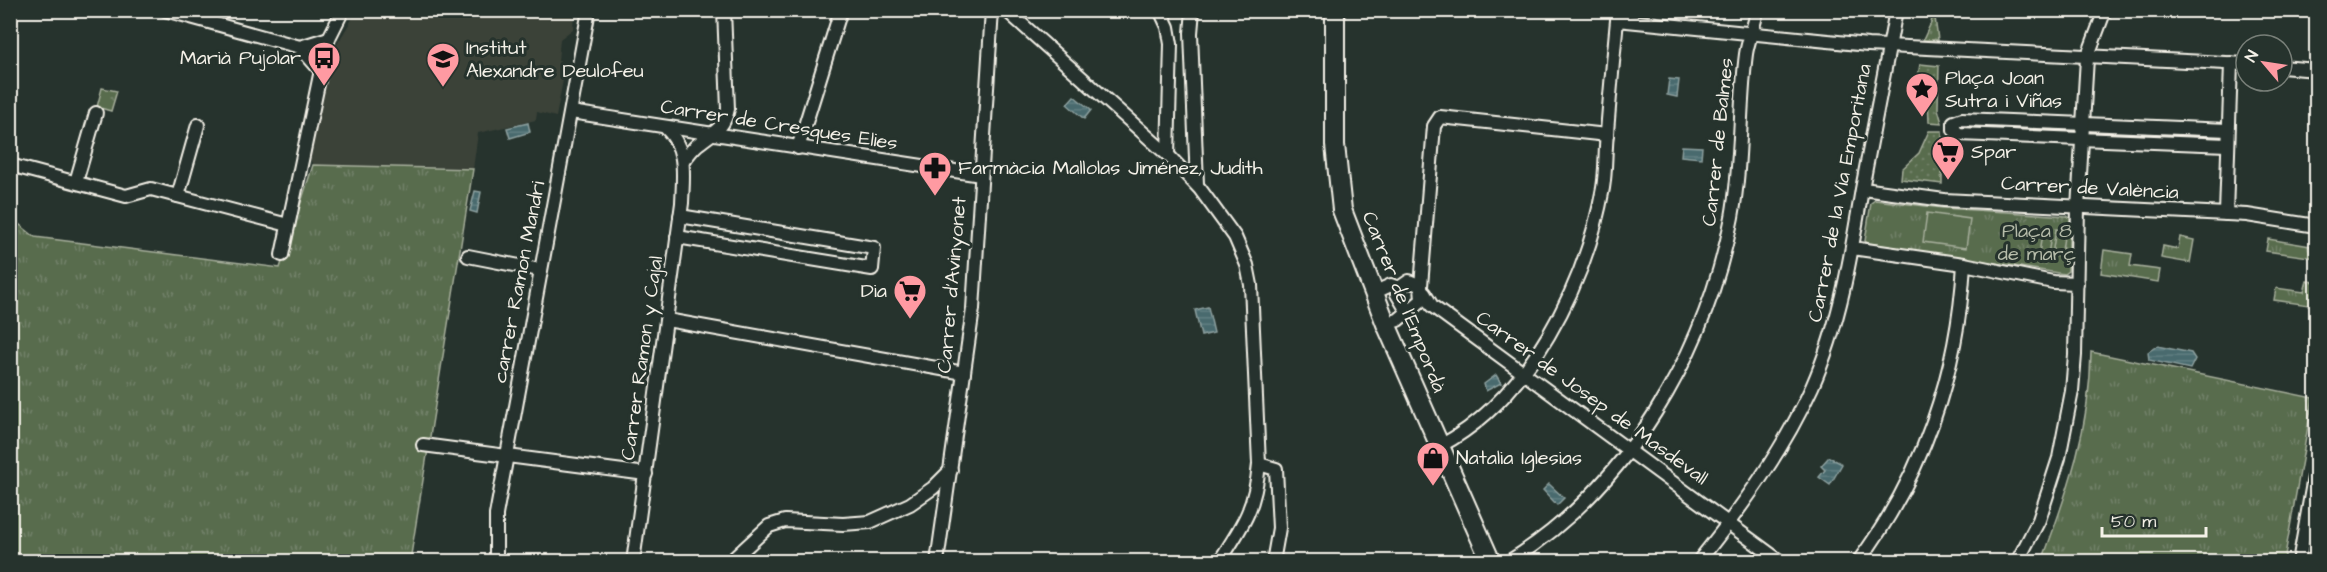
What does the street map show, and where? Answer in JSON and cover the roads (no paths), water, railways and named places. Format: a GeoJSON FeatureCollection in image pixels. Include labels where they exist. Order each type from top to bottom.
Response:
{"type":"FeatureCollection","features":[{"type":"Feature","properties":{"kind":"main road","name":"Carrer de l'Empordà"},"geometry":{"type":"LineString","coordinates":[[1335,10],[1335,145],[1338,186],[1347,228],[1386,324],[1491,561]]}},
{"type":"Feature","properties":{"kind":"street"},"geometry":{"type":"LineString","coordinates":[[165,10],[300,47],[329,38]]}},
{"type":"Feature","properties":{"kind":"street"},"geometry":{"type":"LineString","coordinates":[[282,255],[320,70],[329,38],[343,10]]}},
{"type":"Feature","properties":{"kind":"street","name":"carrer Ramon Mandri"},"geometry":{"type":"LineString","coordinates":[[496,561],[496,515],[589,10]]}},
{"type":"Feature","properties":{"kind":"street"},"geometry":{"type":"LineString","coordinates":[[684,160],[699,142],[716,132],[726,121],[728,109],[724,10]]}},
{"type":"Feature","properties":{"kind":"street"},"geometry":{"type":"LineString","coordinates":[[798,148],[842,10]]}},
{"type":"Feature","properties":{"kind":"street","name":"Carrer d'Avinyonet"},"geometry":{"type":"LineString","coordinates":[[937,561],[973,309],[993,10]]}},
{"type":"Feature","properties":{"kind":"street"},"geometry":{"type":"LineString","coordinates":[[1006,10],[1168,155],[1197,184],[1235,237],[1247,265],[1251,285],[1259,464],[1256,493],[1246,522],[1219,561]]}},
{"type":"Feature","properties":{"kind":"street"},"geometry":{"type":"LineString","coordinates":[[1160,10],[1168,27],[1171,44],[1168,155]]}},
{"type":"Feature","properties":{"kind":"street"},"geometry":{"type":"LineString","coordinates":[[1193,10],[1191,33],[1197,184]]}},
{"type":"Feature","properties":{"kind":"street","name":"Carrer de Balmes"},"geometry":{"type":"LineString","coordinates":[[1509,561],[1537,544],[1597,488],[1657,409],[1683,364],[1723,257],[1737,180],[1746,52],[1753,34],[1757,10]]}},
{"type":"Feature","properties":{"kind":"street","name":"Carrer de la Via Emporitana"},"geometry":{"type":"LineString","coordinates":[[1698,561],[1728,523],[1791,430],[1813,385],[1833,331],[1852,248],[1896,10]]}},
{"type":"Feature","properties":{"kind":"street"},"geometry":{"type":"LineString","coordinates":[[2026,561],[2059,458],[2072,391],[2078,283],[2078,208],[2087,58],[2105,10]]}},
{"type":"Feature","properties":{"kind":"street"},"geometry":{"type":"LineString","coordinates":[[1440,447],[1461,435],[1524,371],[1562,309],[1585,262],[1604,185],[1618,15],[1753,34],[1889,46],[2087,58],[2234,63]]}},
{"type":"Feature","properties":{"kind":"street"},"geometry":{"type":"LineString","coordinates":[[300,47],[320,70]]}},
{"type":"Feature","properties":{"kind":"street"},"geometry":{"type":"LineString","coordinates":[[2226,214],[2231,63]]}},
{"type":"Feature","properties":{"kind":"street"},"geometry":{"type":"LineString","coordinates":[[2294,68],[2316,70]]}},
{"type":"Feature","properties":{"kind":"street","name":"Carrer de Cresques Elies"},"geometry":{"type":"LineString","coordinates":[[572,111],[981,175]]}},
{"type":"Feature","properties":{"kind":"street"},"geometry":{"type":"LineString","coordinates":[[76,182],[96,113]]}},
{"type":"Feature","properties":{"kind":"street"},"geometry":{"type":"LineString","coordinates":[[1386,324],[1398,320],[1414,307],[1420,287],[1424,270],[1434,126],[1440,117],[1607,135]]}},
{"type":"Feature","properties":{"kind":"street"},"geometry":{"type":"LineString","coordinates":[[2227,145],[1959,134],[1954,130],[1954,122],[1962,119],[2228,130]]}},
{"type":"Feature","properties":{"kind":"street"},"geometry":{"type":"LineString","coordinates":[[178,196],[198,124]]}},
{"type":"Feature","properties":{"kind":"street","name":"Carrer Ramon y Cajal"},"geometry":{"type":"LineString","coordinates":[[633,561],[680,216],[684,160],[677,139],[665,127]]}},
{"type":"Feature","properties":{"kind":"street"},"geometry":{"type":"LineString","coordinates":[[10,165],[126,196],[151,189],[288,225]]}},
{"type":"Feature","properties":{"kind":"street","name":"Carrer de València"},"geometry":{"type":"LineString","coordinates":[[1863,189],[1944,200],[2226,214],[2316,226]]}},
{"type":"Feature","properties":{"kind":"street"},"geometry":{"type":"LineString","coordinates":[[678,237],[872,269],[874,248],[680,216]]}},
{"type":"Feature","properties":{"kind":"street"},"geometry":{"type":"LineString","coordinates":[[1852,248],[1964,264],[2053,282],[2078,283]]}},
{"type":"Feature","properties":{"kind":"street"},"geometry":{"type":"LineString","coordinates":[[468,256],[540,270]]}},
{"type":"Feature","properties":{"kind":"street"},"geometry":{"type":"LineString","coordinates":[[1858,561],[1877,537],[1909,483],[1936,418],[1954,351],[1964,264]]}},
{"type":"Feature","properties":{"kind":"street"},"geometry":{"type":"LineString","coordinates":[[1409,281],[1420,287],[1432,306],[1414,307],[1399,301],[1399,288],[1409,281]]}},
{"type":"Feature","properties":{"kind":"street"},"geometry":{"type":"LineString","coordinates":[[1373,293],[1391,285],[1399,288]]}},
{"type":"Feature","properties":{"kind":"street","name":"Carrer de Josep de Masdevall"},"geometry":{"type":"LineString","coordinates":[[1432,306],[1782,561]]}},
{"type":"Feature","properties":{"kind":"street"},"geometry":{"type":"LineString","coordinates":[[667,320],[964,373]]}},
{"type":"Feature","properties":{"kind":"street"},"geometry":{"type":"LineString","coordinates":[[423,446],[646,474]]}},
{"type":"Feature","properties":{"kind":"street"},"geometry":{"type":"LineString","coordinates":[[1259,464],[1276,469],[1280,528],[1274,561]]}},
{"type":"Feature","properties":{"kind":"street"},"geometry":{"type":"LineString","coordinates":[[2299,561],[2316,466]]}},
{"type":"Feature","properties":{"kind":"street"},"geometry":{"type":"LineString","coordinates":[[730,561],[769,526],[785,521],[870,522],[910,504],[933,488],[951,470]]}},
{"type":"Feature","properties":{"kind":"street"},"geometry":{"type":"LineString","coordinates":[[2017,561],[2039,520]]}},
{"type":"Feature","properties":{"kind":"water"},"geometry":{"type":"Polygon","coordinates":[[[1669,79],[1679,80],[1677,97],[1667,95],[1669,79]]]}},
{"type":"Feature","properties":{"kind":"water"},"geometry":{"type":"Polygon","coordinates":[[[1074,96],[1091,110],[1084,119],[1067,104],[1074,96]]]}},
{"type":"Feature","properties":{"kind":"water"},"geometry":{"type":"Polygon","coordinates":[[[528,123],[530,132],[510,138],[507,128],[528,123]]]}},
{"type":"Feature","properties":{"kind":"water"},"geometry":{"type":"Polygon","coordinates":[[[1682,146],[1702,147],[1701,158],[1681,156],[1682,146]]]}},
{"type":"Feature","properties":{"kind":"water"},"geometry":{"type":"Polygon","coordinates":[[[475,191],[481,192],[477,213],[470,211],[475,191]]]}},
{"type":"Feature","properties":{"kind":"water"},"geometry":{"type":"Polygon","coordinates":[[[1208,307],[1214,333],[1201,336],[1195,310],[1208,307]]]}},
{"type":"Feature","properties":{"kind":"water"},"geometry":{"type":"Polygon","coordinates":[[[2157,346],[2191,353],[2195,359],[2190,369],[2149,360],[2148,352],[2157,346]]]}},
{"type":"Feature","properties":{"kind":"water"},"geometry":{"type":"Polygon","coordinates":[[[1496,375],[1501,383],[1486,391],[1484,384],[1496,375]]]}},
{"type":"Feature","properties":{"kind":"water"},"geometry":{"type":"Polygon","coordinates":[[[1829,457],[1842,464],[1830,485],[1819,477],[1825,470],[1821,466],[1829,457]]]}},
{"type":"Feature","properties":{"kind":"water"},"geometry":{"type":"Polygon","coordinates":[[[1549,484],[1564,498],[1557,505],[1543,490],[1549,484]]]}},
{"type":"Feature","properties":{"kind":"place","name":"Marià Pujolar"},"geometry":{"type":"Point","coordinates":[324,87]}},
{"type":"Feature","properties":{"kind":"place","name":"Institut Alexandre Deulofeu"},"geometry":{"type":"Point","coordinates":[443,88]}},
{"type":"Feature","properties":{"kind":"place","name":"Plaça Joan Sutra i Viñas"},"geometry":{"type":"Point","coordinates":[1922,118]}},
{"type":"Feature","properties":{"kind":"place","name":"Spar"},"geometry":{"type":"Point","coordinates":[1948,181]}},
{"type":"Feature","properties":{"kind":"place","name":"Farmàcia Mallolas Jiménez, Judith"},"geometry":{"type":"Point","coordinates":[935,197]}},
{"type":"Feature","properties":{"kind":"place","name":"Dia"},"geometry":{"type":"Point","coordinates":[910,320]}},
{"type":"Feature","properties":{"kind":"place","name":"Natalia Iglesias"},"geometry":{"type":"Point","coordinates":[1433,487]}},
{"type":"Feature","properties":{"kind":"park label","name":"Plaça 8 de març"},"geometry":{"type":"Point","coordinates":[2037,242]}}]}
